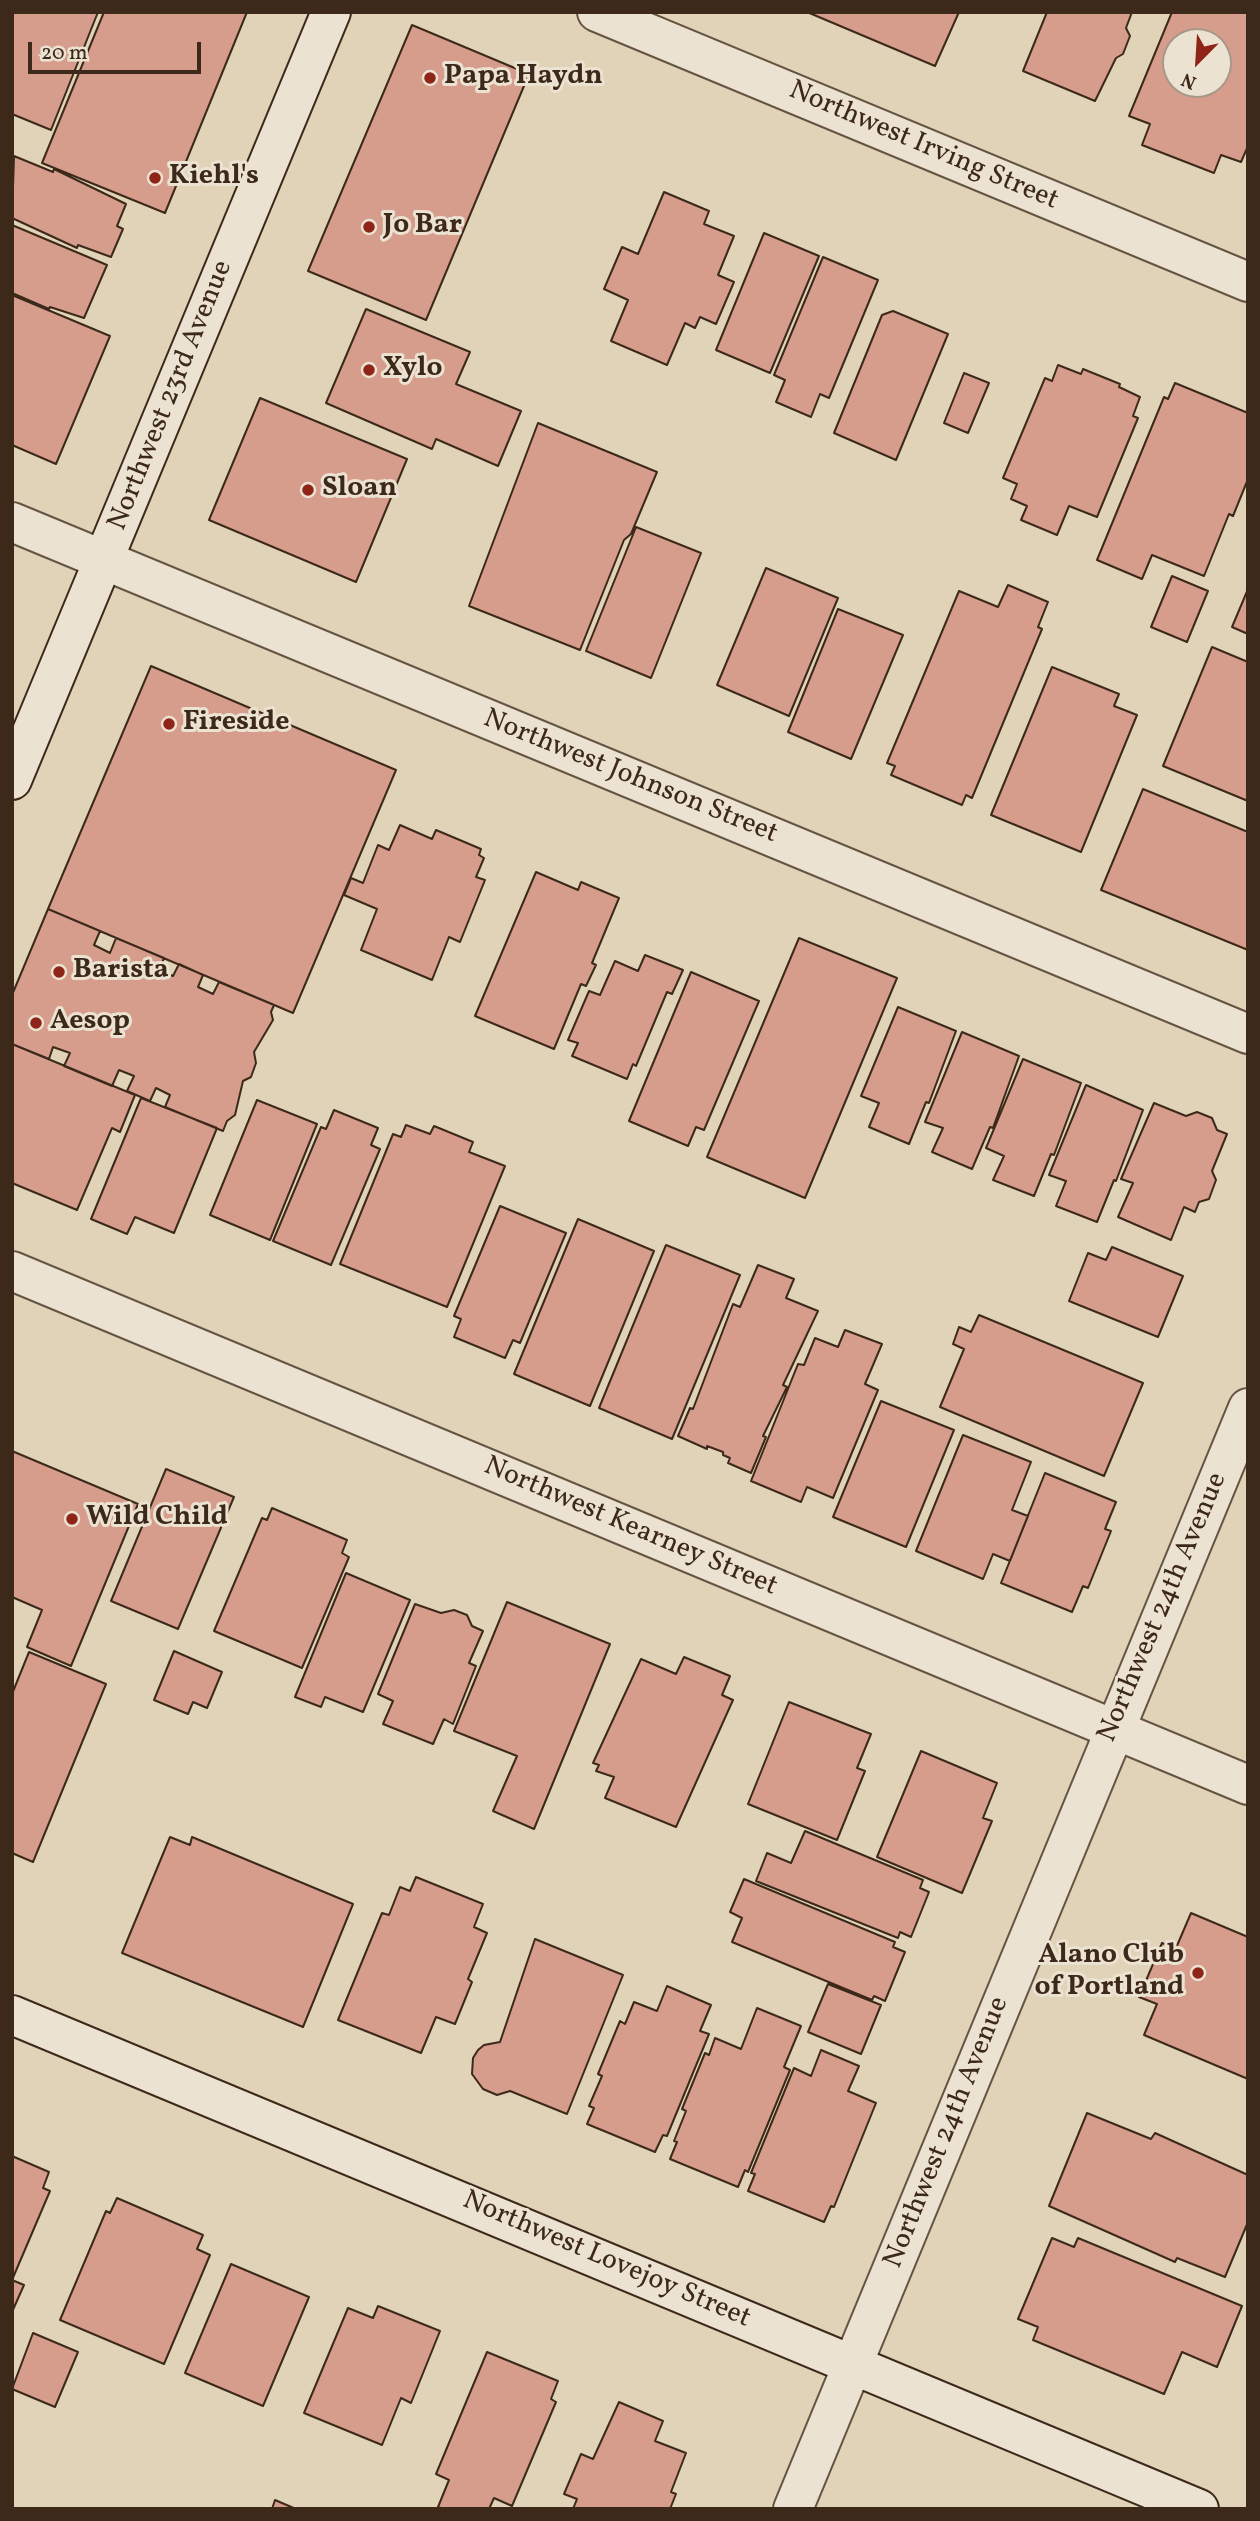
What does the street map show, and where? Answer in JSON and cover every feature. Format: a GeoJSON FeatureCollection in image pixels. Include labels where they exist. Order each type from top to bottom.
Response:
{"type":"FeatureCollection","features":[{"type":"Feature","properties":{"kind":"street","name":"Northwest 23rd Avenue"},"geometry":{"type":"LineString","coordinates":[[12,780],[331,12]]}},
{"type":"Feature","properties":{"kind":"street","name":"Northwest Irving Street"},"geometry":{"type":"LineString","coordinates":[[597,12],[1248,282]]}},
{"type":"Feature","properties":{"kind":"street","name":"Northwest Johnson Street"},"geometry":{"type":"LineString","coordinates":[[12,522],[1248,1034]]}},
{"type":"Feature","properties":{"kind":"street","name":"Northwest Kearney Street"},"geometry":{"type":"LineString","coordinates":[[12,1271],[1248,1784]]}},
{"type":"Feature","properties":{"kind":"street","name":"Northwest 24th Avenue"},"geometry":{"type":"LineString","coordinates":[[793,2509],[1113,1729],[1248,1408]]}},
{"type":"Feature","properties":{"kind":"street","name":"Northwest Lovejoy Street"},"geometry":{"type":"LineString","coordinates":[[12,2015],[1199,2509]]}},
{"type":"Feature","properties":{"kind":"building"},"geometry":{"type":"Polygon","coordinates":[[[12,12],[98,12],[51,130],[12,114],[12,12]]]}},
{"type":"Feature","properties":{"kind":"building"},"geometry":{"type":"Polygon","coordinates":[[[104,12],[247,12],[165,213],[42,163],[104,12]]]}},
{"type":"Feature","properties":{"kind":"building"},"geometry":{"type":"Polygon","coordinates":[[[807,12],[959,12],[935,66],[807,12]]]}},
{"type":"Feature","properties":{"kind":"building"},"geometry":{"type":"Polygon","coordinates":[[[1047,12],[1132,12],[1126,28],[1130,36],[1123,54],[1116,58],[1095,101],[1023,71],[1047,12]]]}},
{"type":"Feature","properties":{"kind":"building"},"geometry":{"type":"Polygon","coordinates":[[[1172,12],[1248,12],[1248,146],[1241,162],[1221,155],[1214,173],[1142,145],[1150,124],[1129,116],[1162,36],[1162,98],[1232,98],[1232,28],[1165,28],[1172,12]]]}},
{"type":"Feature","properties":{"kind":"building"},"geometry":{"type":"Polygon","coordinates":[[[412,25],[529,74],[426,320],[308,271],[412,25]]]}},
{"type":"Feature","properties":{"kind":"building"},"geometry":{"type":"Polygon","coordinates":[[[14,156],[53,172],[54,169],[126,204],[117,226],[123,229],[111,257],[78,245],[77,248],[12,218],[14,156]]]}},
{"type":"Feature","properties":{"kind":"building"},"geometry":{"type":"Polygon","coordinates":[[[664,192],[709,211],[704,224],[734,236],[718,275],[734,282],[716,324],[700,317],[695,328],[685,323],[667,365],[611,341],[628,300],[604,289],[622,247],[638,254],[664,192]]]}},
{"type":"Feature","properties":{"kind":"building"},"geometry":{"type":"Polygon","coordinates":[[[12,225],[107,265],[84,318],[50,307],[49,309],[12,293],[12,225]]]}},
{"type":"Feature","properties":{"kind":"building"},"geometry":{"type":"Polygon","coordinates":[[[764,233],[819,256],[770,373],[716,350],[764,233]]]}},
{"type":"Feature","properties":{"kind":"building"},"geometry":{"type":"Polygon","coordinates":[[[823,257],[878,280],[829,398],[820,394],[811,417],[776,402],[785,380],[774,375],[823,257]]]}},
{"type":"Feature","properties":{"kind":"building"},"geometry":{"type":"Polygon","coordinates":[[[12,295],[110,336],[56,464],[12,445],[12,295]]]}},
{"type":"Feature","properties":{"kind":"building"},"geometry":{"type":"Polygon","coordinates":[[[366,309],[470,352],[456,384],[521,411],[498,466],[436,439],[432,449],[326,403],[366,309]]]}},
{"type":"Feature","properties":{"kind":"building"},"geometry":{"type":"Polygon","coordinates":[[[893,311],[948,334],[896,460],[834,433],[882,315],[893,311]]]}},
{"type":"Feature","properties":{"kind":"building"},"geometry":{"type":"Polygon","coordinates":[[[1058,365],[1081,374],[1083,369],[1120,384],[1119,387],[1140,397],[1133,416],[1138,418],[1097,517],[1069,506],[1057,535],[1021,520],[1027,506],[1011,499],[1017,484],[1003,478],[1045,378],[1052,381],[1058,365]]]}},
{"type":"Feature","properties":{"kind":"building"},"geometry":{"type":"Polygon","coordinates":[[[964,373],[989,383],[968,433],[944,423],[964,373]]]}},
{"type":"Feature","properties":{"kind":"building"},"geometry":{"type":"Polygon","coordinates":[[[1175,383],[1248,413],[1248,479],[1233,516],[1229,514],[1204,576],[1152,555],[1142,579],[1097,560],[1164,397],[1168,399],[1175,383]]]}},
{"type":"Feature","properties":{"kind":"building","name":"Sloan"},"geometry":{"type":"Polygon","coordinates":[[[260,398],[407,459],[356,582],[209,520],[260,398]]]}},
{"type":"Feature","properties":{"kind":"building"},"geometry":{"type":"Polygon","coordinates":[[[538,423],[657,472],[631,534],[624,540],[580,650],[469,606],[538,423]]]}},
{"type":"Feature","properties":{"kind":"building"},"geometry":{"type":"Polygon","coordinates":[[[636,527],[701,553],[651,678],[586,651],[636,527]]]}},
{"type":"Feature","properties":{"kind":"building"},"geometry":{"type":"Polygon","coordinates":[[[766,568],[838,598],[789,716],[717,685],[766,568]]]}},
{"type":"Feature","properties":{"kind":"building"},"geometry":{"type":"Polygon","coordinates":[[[1172,576],[1208,591],[1187,642],[1151,627],[1172,576]]]}},
{"type":"Feature","properties":{"kind":"building"},"geometry":{"type":"Polygon","coordinates":[[[1008,585],[1048,602],[1038,627],[1042,629],[972,798],[966,795],[962,805],[891,775],[895,766],[887,763],[959,591],[998,607],[1008,585]]]}},
{"type":"Feature","properties":{"kind":"building"},"geometry":{"type":"Polygon","coordinates":[[[1248,589],[1248,634],[1232,627],[1248,589]]]}},
{"type":"Feature","properties":{"kind":"building"},"geometry":{"type":"Polygon","coordinates":[[[838,609],[903,635],[851,759],[788,732],[838,609]]]}},
{"type":"Feature","properties":{"kind":"building"},"geometry":{"type":"Polygon","coordinates":[[[1212,647],[1248,662],[1248,801],[1163,766],[1212,647]]]}},
{"type":"Feature","properties":{"kind":"building"},"geometry":{"type":"Polygon","coordinates":[[[151,666],[396,770],[293,1013],[48,909],[151,666]]]}},
{"type":"Feature","properties":{"kind":"building"},"geometry":{"type":"Polygon","coordinates":[[[1052,667],[1119,694],[1114,706],[1137,715],[1081,852],[991,815],[1052,667]]]}},
{"type":"Feature","properties":{"kind":"building"},"geometry":{"type":"Polygon","coordinates":[[[1143,789],[1248,832],[1248,950],[1101,890],[1143,789]]]}},
{"type":"Feature","properties":{"kind":"building"},"geometry":{"type":"Polygon","coordinates":[[[400,825],[432,839],[436,830],[481,849],[479,855],[484,858],[476,877],[485,880],[460,942],[449,937],[432,980],[361,950],[377,909],[344,895],[351,878],[363,883],[378,845],[389,850],[400,825]]]}},
{"type":"Feature","properties":{"kind":"building"},"geometry":{"type":"Polygon","coordinates":[[[536,872],[578,890],[581,882],[619,898],[592,963],[596,965],[586,986],[581,984],[554,1049],[475,1016],[536,872]]]}},
{"type":"Feature","properties":{"kind":"building"},"geometry":{"type":"Polygon","coordinates":[[[48,909],[100,931],[94,945],[110,953],[116,938],[164,958],[159,970],[173,976],[179,964],[203,975],[198,987],[213,994],[219,982],[274,1005],[271,1012],[273,1020],[254,1052],[256,1063],[251,1077],[243,1081],[235,1115],[227,1121],[223,1131],[165,1107],[170,1095],[156,1088],[150,1101],[127,1091],[134,1076],[119,1070],[112,1086],[64,1066],[70,1053],[53,1047],[49,1059],[12,1044],[12,995],[48,909]]]}},
{"type":"Feature","properties":{"kind":"building"},"geometry":{"type":"Polygon","coordinates":[[[799,938],[897,978],[805,1198],[707,1157],[799,938]]]}},
{"type":"Feature","properties":{"kind":"building"},"geometry":{"type":"Polygon","coordinates":[[[645,955],[683,970],[672,994],[667,992],[636,1066],[633,1064],[627,1079],[572,1056],[578,1043],[568,1040],[589,991],[600,995],[615,961],[638,971],[645,955]]]}},
{"type":"Feature","properties":{"kind":"building"},"geometry":{"type":"Polygon","coordinates":[[[691,972],[759,1001],[704,1130],[696,1127],[688,1146],[629,1121],[691,972]]]}},
{"type":"Feature","properties":{"kind":"building"},"geometry":{"type":"Polygon","coordinates":[[[898,1007],[956,1031],[929,1103],[926,1102],[909,1144],[869,1127],[879,1103],[861,1096],[898,1007]]]}},
{"type":"Feature","properties":{"kind":"building"},"geometry":{"type":"Polygon","coordinates":[[[962,1032],[1019,1056],[993,1128],[990,1127],[972,1169],[932,1152],[943,1128],[925,1122],[962,1032]]]}},
{"type":"Feature","properties":{"kind":"building"},"geometry":{"type":"Polygon","coordinates":[[[12,1044],[135,1095],[120,1132],[112,1128],[77,1210],[12,1183],[12,1044]]]}},
{"type":"Feature","properties":{"kind":"building"},"geometry":{"type":"Polygon","coordinates":[[[1023,1059],[1081,1083],[1054,1155],[1051,1154],[1034,1196],[993,1180],[1004,1156],[986,1148],[1023,1059]]]}},
{"type":"Feature","properties":{"kind":"building"},"geometry":{"type":"Polygon","coordinates":[[[1086,1085],[1143,1110],[1097,1222],[1056,1206],[1066,1181],[1049,1175],[1086,1085]]]}},
{"type":"Feature","properties":{"kind":"building"},"geometry":{"type":"Polygon","coordinates":[[[141,1098],[217,1128],[174,1233],[135,1217],[127,1234],[91,1219],[141,1098]]]}},
{"type":"Feature","properties":{"kind":"building"},"geometry":{"type":"Polygon","coordinates":[[[257,1100],[317,1124],[270,1240],[210,1215],[257,1100]]]}},
{"type":"Feature","properties":{"kind":"building"},"geometry":{"type":"Polygon","coordinates":[[[1154,1103],[1186,1116],[1197,1112],[1212,1118],[1217,1130],[1227,1134],[1212,1171],[1216,1180],[1209,1199],[1199,1202],[1195,1212],[1184,1207],[1171,1240],[1118,1217],[1133,1183],[1121,1179],[1154,1103]]]}},
{"type":"Feature","properties":{"kind":"building"},"geometry":{"type":"Polygon","coordinates":[[[334,1110],[378,1128],[371,1145],[380,1149],[331,1265],[273,1241],[321,1127],[326,1129],[334,1110]]]}},
{"type":"Feature","properties":{"kind":"building"},"geometry":{"type":"Polygon","coordinates":[[[406,1125],[430,1134],[434,1126],[473,1142],[469,1152],[505,1166],[447,1307],[340,1264],[393,1134],[401,1137],[406,1125]]]}},
{"type":"Feature","properties":{"kind":"building"},"geometry":{"type":"Polygon","coordinates":[[[500,1206],[566,1233],[520,1343],[513,1340],[505,1358],[454,1337],[461,1319],[454,1316],[500,1206]]]}},
{"type":"Feature","properties":{"kind":"building"},"geometry":{"type":"Polygon","coordinates":[[[578,1219],[654,1251],[590,1406],[514,1374],[578,1219]]]}},
{"type":"Feature","properties":{"kind":"building"},"geometry":{"type":"Polygon","coordinates":[[[666,1245],[740,1275],[672,1439],[599,1408],[666,1245]]]}},
{"type":"Feature","properties":{"kind":"building"},"geometry":{"type":"Polygon","coordinates":[[[1112,1247],[1183,1276],[1158,1337],[1069,1301],[1088,1253],[1106,1260],[1112,1247]]]}},
{"type":"Feature","properties":{"kind":"building"},"geometry":{"type":"Polygon","coordinates":[[[758,1265],[794,1279],[786,1298],[818,1311],[783,1385],[787,1387],[763,1436],[766,1437],[751,1473],[728,1463],[730,1458],[723,1455],[723,1452],[707,1446],[707,1449],[678,1436],[690,1408],[693,1409],[733,1304],[740,1307],[758,1265]]]}},
{"type":"Feature","properties":{"kind":"building"},"geometry":{"type":"Polygon","coordinates":[[[979,1315],[1143,1383],[1104,1476],[940,1407],[964,1349],[953,1344],[959,1327],[971,1332],[979,1315]]]}},
{"type":"Feature","properties":{"kind":"building"},"geometry":{"type":"Polygon","coordinates":[[[845,1330],[882,1344],[865,1384],[878,1390],[833,1498],[807,1487],[801,1502],[751,1481],[798,1364],[804,1365],[815,1338],[838,1347],[845,1330]]]}},
{"type":"Feature","properties":{"kind":"building"},"geometry":{"type":"Polygon","coordinates":[[[881,1401],[954,1430],[906,1547],[833,1517],[881,1401]]]}},
{"type":"Feature","properties":{"kind":"building"},"geometry":{"type":"Polygon","coordinates":[[[963,1435],[1031,1462],[1012,1510],[1028,1516],[1010,1561],[993,1554],[983,1579],[916,1551],[963,1435]]]}},
{"type":"Feature","properties":{"kind":"building"},"geometry":{"type":"Polygon","coordinates":[[[12,1451],[138,1504],[71,1666],[27,1647],[42,1610],[12,1597],[12,1451]]]}},
{"type":"Feature","properties":{"kind":"building"},"geometry":{"type":"Polygon","coordinates":[[[166,1469],[234,1497],[178,1629],[111,1601],[166,1469]]]}},
{"type":"Feature","properties":{"kind":"building"},"geometry":{"type":"Polygon","coordinates":[[[1045,1473],[1116,1502],[1105,1529],[1111,1531],[1088,1588],[1083,1586],[1072,1612],[1001,1583],[1045,1473]]]}},
{"type":"Feature","properties":{"kind":"building"},"geometry":{"type":"Polygon","coordinates":[[[272,1508],[347,1540],[342,1553],[349,1557],[302,1668],[214,1631],[262,1518],[267,1520],[272,1508]]]}},
{"type":"Feature","properties":{"kind":"building"},"geometry":{"type":"Polygon","coordinates":[[[346,1573],[410,1600],[363,1712],[325,1697],[321,1707],[295,1697],[346,1573]]]}},
{"type":"Feature","properties":{"kind":"building"},"geometry":{"type":"Polygon","coordinates":[[[507,1602],[610,1644],[534,1829],[493,1811],[517,1756],[454,1731],[507,1602]]]}},
{"type":"Feature","properties":{"kind":"building"},"geometry":{"type":"Polygon","coordinates":[[[415,1604],[441,1613],[454,1610],[467,1615],[472,1626],[483,1631],[469,1663],[476,1666],[453,1724],[444,1719],[433,1744],[383,1724],[393,1701],[378,1694],[415,1604]]]}},
{"type":"Feature","properties":{"kind":"building"},"geometry":{"type":"Polygon","coordinates":[[[174,1651],[222,1672],[207,1708],[193,1702],[188,1714],[154,1700],[174,1651]]]}},
{"type":"Feature","properties":{"kind":"building"},"geometry":{"type":"Polygon","coordinates":[[[29,1652],[106,1684],[33,1862],[12,1853],[12,1694],[29,1652]]]}},
{"type":"Feature","properties":{"kind":"building"},"geometry":{"type":"Polygon","coordinates":[[[684,1657],[730,1676],[722,1695],[733,1700],[676,1827],[605,1798],[614,1777],[596,1771],[599,1765],[593,1763],[641,1659],[676,1674],[684,1657]]]}},
{"type":"Feature","properties":{"kind":"building"},"geometry":{"type":"Polygon","coordinates":[[[789,1702],[871,1734],[857,1768],[865,1771],[837,1840],[748,1804],[789,1702]]]}},
{"type":"Feature","properties":{"kind":"building"},"geometry":{"type":"Polygon","coordinates":[[[921,1751],[997,1783],[983,1818],[992,1821],[962,1893],[877,1857],[921,1751]]]}},
{"type":"Feature","properties":{"kind":"building"},"geometry":{"type":"Polygon","coordinates":[[[805,1831],[923,1880],[920,1888],[929,1892],[911,1937],[900,1932],[898,1938],[756,1881],[767,1853],[791,1863],[805,1831]]]}},
{"type":"Feature","properties":{"kind":"building"},"geometry":{"type":"Polygon","coordinates":[[[170,1837],[190,1845],[192,1837],[353,1904],[303,2027],[122,1953],[170,1837]]]}},
{"type":"Feature","properties":{"kind":"building"},"geometry":{"type":"Polygon","coordinates":[[[416,1877],[483,1904],[474,1927],[487,1933],[468,1979],[472,1982],[455,2024],[436,2017],[421,2053],[338,2020],[382,1913],[389,1915],[400,1887],[410,1891],[416,1877]]]}},
{"type":"Feature","properties":{"kind":"building"},"geometry":{"type":"Polygon","coordinates":[[[744,1879],[895,1942],[893,1947],[905,1952],[885,2001],[874,1996],[872,2000],[732,1942],[742,1918],[730,1912],[744,1879]]]}},
{"type":"Feature","properties":{"kind":"building","name":"Alano Club of Portland"},"geometry":{"type":"Polygon","coordinates":[[[1191,1913],[1248,1937],[1248,2079],[1144,2035],[1157,2004],[1139,1997],[1162,1943],[1176,1948],[1191,1913]]]}},
{"type":"Feature","properties":{"kind":"building"},"geometry":{"type":"Polygon","coordinates":[[[535,1939],[623,1975],[567,2114],[510,2091],[497,2095],[483,2089],[472,2074],[473,2058],[478,2050],[484,2045],[500,2042],[535,1939]]]}},
{"type":"Feature","properties":{"kind":"building"},"geometry":{"type":"Polygon","coordinates":[[[828,1984],[881,2005],[861,2054],[808,2032],[828,1984]]]}},
{"type":"Feature","properties":{"kind":"building"},"geometry":{"type":"Polygon","coordinates":[[[667,1986],[711,2005],[700,2031],[709,2034],[667,2136],[663,2135],[655,2152],[587,2124],[594,2108],[589,2106],[602,2076],[598,2074],[620,2021],[625,2024],[634,2002],[657,2011],[667,1986]]]}},
{"type":"Feature","properties":{"kind":"building"},"geometry":{"type":"Polygon","coordinates":[[[757,2008],[801,2026],[784,2067],[790,2070],[748,2172],[745,2170],[738,2187],[670,2159],[686,2111],[682,2109],[705,2053],[709,2055],[715,2038],[741,2049],[757,2008]]]}},
{"type":"Feature","properties":{"kind":"building"},"geometry":{"type":"Polygon","coordinates":[[[821,2050],[859,2066],[848,2091],[876,2103],[834,2207],[831,2206],[824,2222],[748,2191],[755,2174],[751,2173],[794,2068],[811,2076],[821,2050]]]}},
{"type":"Feature","properties":{"kind":"building"},"geometry":{"type":"Polygon","coordinates":[[[1087,2113],[1151,2139],[1155,2133],[1248,2175],[1248,2222],[1225,2277],[1177,2258],[1175,2262],[1049,2206],[1087,2113]]]}},
{"type":"Feature","properties":{"kind":"building"},"geometry":{"type":"Polygon","coordinates":[[[12,2156],[49,2172],[43,2188],[50,2191],[12,2280],[12,2156]]]}},
{"type":"Feature","properties":{"kind":"building"},"geometry":{"type":"Polygon","coordinates":[[[117,2198],[203,2235],[197,2249],[210,2255],[164,2364],[60,2320],[106,2211],[110,2213],[117,2198]]]}},
{"type":"Feature","properties":{"kind":"building"},"geometry":{"type":"Polygon","coordinates":[[[1052,2238],[1074,2247],[1078,2238],[1242,2306],[1217,2367],[1182,2352],[1164,2394],[1033,2340],[1038,2327],[1018,2319],[1052,2238]]]}},
{"type":"Feature","properties":{"kind":"building"},"geometry":{"type":"Polygon","coordinates":[[[231,2264],[309,2297],[263,2406],[185,2373],[231,2264]]]}},
{"type":"Feature","properties":{"kind":"building"},"geometry":{"type":"Polygon","coordinates":[[[12,2280],[24,2285],[12,2312],[12,2280]]]}},
{"type":"Feature","properties":{"kind":"building"},"geometry":{"type":"Polygon","coordinates":[[[378,2306],[440,2331],[411,2403],[401,2398],[382,2445],[304,2413],[348,2308],[373,2318],[378,2306]]]}},
{"type":"Feature","properties":{"kind":"building"},"geometry":{"type":"Polygon","coordinates":[[[33,2333],[78,2352],[55,2407],[12,2389],[33,2333]]]}},
{"type":"Feature","properties":{"kind":"building"},"geometry":{"type":"Polygon","coordinates":[[[487,2352],[558,2381],[551,2399],[556,2402],[512,2506],[494,2498],[489,2509],[443,2509],[438,2507],[449,2480],[436,2474],[487,2352]]]}},
{"type":"Feature","properties":{"kind":"building"},"geometry":{"type":"Polygon","coordinates":[[[619,2402],[663,2421],[655,2441],[686,2453],[671,2492],[676,2494],[670,2509],[573,2509],[577,2499],[564,2494],[581,2454],[593,2459],[619,2402]]]}},
{"type":"Feature","properties":{"kind":"building"},"geometry":{"type":"Polygon","coordinates":[[[275,2500],[296,2509],[272,2509],[275,2500]]]}},
{"type":"Feature","properties":{"kind":"place","name":"Papa Haydn"},"geometry":{"type":"Point","coordinates":[430,78]}},
{"type":"Feature","properties":{"kind":"place","name":"Kiehl's"},"geometry":{"type":"Point","coordinates":[155,178]}},
{"type":"Feature","properties":{"kind":"place","name":"Jo Bar"},"geometry":{"type":"Point","coordinates":[369,227]}},
{"type":"Feature","properties":{"kind":"place","name":"Xylo"},"geometry":{"type":"Point","coordinates":[369,370]}},
{"type":"Feature","properties":{"kind":"place","name":"Sloan"},"geometry":{"type":"Point","coordinates":[308,490]}},
{"type":"Feature","properties":{"kind":"place","name":"Fireside"},"geometry":{"type":"Point","coordinates":[169,724]}},
{"type":"Feature","properties":{"kind":"place","name":"Barista"},"geometry":{"type":"Point","coordinates":[59,972]}},
{"type":"Feature","properties":{"kind":"place","name":"Aesop"},"geometry":{"type":"Point","coordinates":[36,1023]}},
{"type":"Feature","properties":{"kind":"place","name":"Wild Child"},"geometry":{"type":"Point","coordinates":[72,1519]}},
{"type":"Feature","properties":{"kind":"place","name":"Alano Club of Portland"},"geometry":{"type":"Point","coordinates":[1198,1973]}}]}
